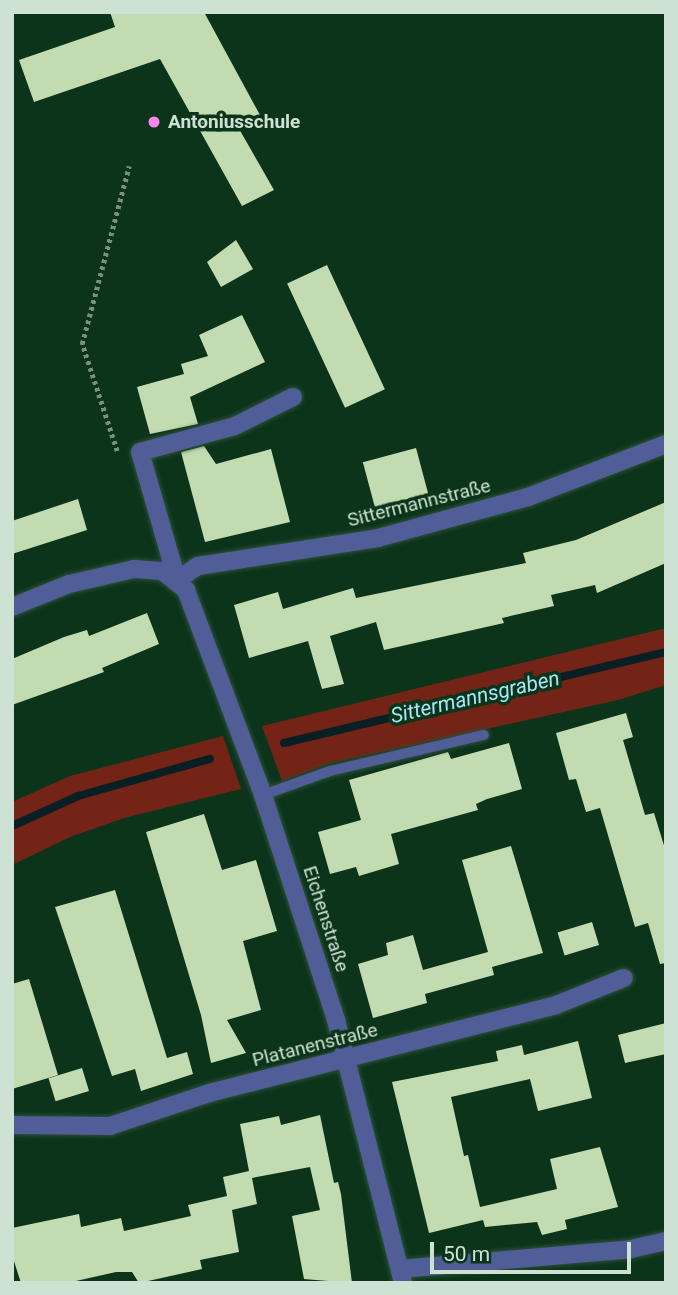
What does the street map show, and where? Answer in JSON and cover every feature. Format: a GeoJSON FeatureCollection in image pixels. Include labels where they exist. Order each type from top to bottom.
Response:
{"type":"FeatureCollection","features":[{"type":"Feature","properties":{"kind":"street"},"geometry":{"type":"LineString","coordinates":[[177,580],[140,452],[235,426],[293,397]]}},
{"type":"Feature","properties":{"kind":"street","name":"Sittermannstraße"},"geometry":{"type":"LineString","coordinates":[[177,580],[198,566],[378,538],[528,497],[666,444]]}},
{"type":"Feature","properties":{"kind":"street"},"geometry":{"type":"LineString","coordinates":[[12,607],[69,584],[134,569],[162,571],[177,580]]}},
{"type":"Feature","properties":{"kind":"street","name":"Eichenstraße"},"geometry":{"type":"LineString","coordinates":[[177,580],[215,658],[263,795],[347,1059],[402,1276]]}},
{"type":"Feature","properties":{"kind":"street","name":"Platanenstraße"},"geometry":{"type":"LineString","coordinates":[[12,1125],[110,1126],[209,1093],[556,1004],[624,978]]}},
{"type":"Feature","properties":{"kind":"street"},"geometry":{"type":"LineString","coordinates":[[402,1276],[631,1249],[666,1241]]}},
{"type":"Feature","properties":{"kind":"lane"},"geometry":{"type":"LineString","coordinates":[[263,795],[330,771],[484,734]]}},
{"type":"Feature","properties":{"kind":"path"},"geometry":{"type":"LineString","coordinates":[[120,457],[82,344],[128,166]]}},
{"type":"Feature","properties":{"kind":"shaded area"},"geometry":{"type":"Polygon","coordinates":[[[666,628],[666,685],[618,700],[327,764],[282,781],[262,726],[666,628]]]}},
{"type":"Feature","properties":{"kind":"shaded area"},"geometry":{"type":"Polygon","coordinates":[[[223,736],[241,789],[124,818],[70,837],[12,865],[12,802],[70,776],[223,736]]]}},
{"type":"Feature","properties":{"kind":"building"},"geometry":{"type":"Polygon","coordinates":[[[110,12],[204,12],[260,115],[238,127],[274,190],[242,206],[160,59],[34,102],[19,60],[115,27],[110,12]]]}},
{"type":"Feature","properties":{"kind":"building"},"geometry":{"type":"Polygon","coordinates":[[[236,240],[253,269],[221,287],[207,262],[236,240]]]}},
{"type":"Feature","properties":{"kind":"building"},"geometry":{"type":"Polygon","coordinates":[[[327,265],[385,389],[345,408],[287,284],[327,265]]]}},
{"type":"Feature","properties":{"kind":"building"},"geometry":{"type":"Polygon","coordinates":[[[242,315],[265,362],[190,397],[198,424],[150,434],[137,387],[184,374],[181,364],[208,356],[199,335],[242,315]]]}},
{"type":"Feature","properties":{"kind":"building"},"geometry":{"type":"Polygon","coordinates":[[[204,446],[216,464],[271,449],[290,522],[205,542],[181,452],[204,446]]]}},
{"type":"Feature","properties":{"kind":"building"},"geometry":{"type":"Polygon","coordinates":[[[416,448],[428,493],[375,508],[363,462],[416,448]]]}},
{"type":"Feature","properties":{"kind":"building"},"geometry":{"type":"Polygon","coordinates":[[[78,499],[87,530],[12,554],[12,521],[78,499]]]}},
{"type":"Feature","properties":{"kind":"building"},"geometry":{"type":"Polygon","coordinates":[[[666,502],[666,563],[597,593],[595,585],[551,595],[554,606],[502,618],[504,623],[384,650],[376,622],[330,636],[344,684],[322,689],[308,641],[249,658],[234,605],[278,592],[283,609],[353,588],[356,598],[526,563],[523,553],[576,540],[666,502]]]}},
{"type":"Feature","properties":{"kind":"building"},"geometry":{"type":"Polygon","coordinates":[[[147,613],[159,644],[102,668],[104,672],[12,705],[12,659],[64,637],[87,630],[89,636],[147,613]]]}},
{"type":"Feature","properties":{"kind":"building"},"geometry":{"type":"Polygon","coordinates":[[[626,713],[633,737],[623,740],[645,815],[654,813],[666,852],[666,963],[660,964],[648,923],[635,927],[600,808],[586,812],[576,779],[569,780],[556,733],[626,713]]]}},
{"type":"Feature","properties":{"kind":"building"},"geometry":{"type":"Polygon","coordinates":[[[509,743],[522,789],[476,804],[478,810],[391,834],[399,864],[359,876],[356,867],[330,874],[318,832],[361,820],[349,780],[448,752],[451,759],[509,743]]]}},
{"type":"Feature","properties":{"kind":"building"},"geometry":{"type":"Polygon","coordinates":[[[204,814],[222,870],[256,860],[277,931],[243,941],[261,1010],[227,1020],[246,1053],[211,1063],[201,1015],[146,832],[204,814]]]}},
{"type":"Feature","properties":{"kind":"building"},"geometry":{"type":"Polygon","coordinates":[[[511,846],[543,953],[492,967],[494,975],[425,994],[427,1003],[373,1018],[358,964],[388,955],[386,943],[413,935],[423,970],[488,952],[462,860],[511,846]]]}},
{"type":"Feature","properties":{"kind":"building"},"geometry":{"type":"Polygon","coordinates":[[[115,890],[167,1058],[187,1052],[193,1074],[141,1091],[135,1069],[112,1076],[55,907],[115,890]]]}},
{"type":"Feature","properties":{"kind":"building"},"geometry":{"type":"Polygon","coordinates":[[[592,922],[599,945],[565,955],[558,933],[592,922]]]}},
{"type":"Feature","properties":{"kind":"building"},"geometry":{"type":"Polygon","coordinates":[[[29,979],[58,1075],[12,1089],[12,984],[29,979]]]}},
{"type":"Feature","properties":{"kind":"building"},"geometry":{"type":"Polygon","coordinates":[[[666,1023],[666,1054],[625,1063],[618,1035],[666,1023]]]}},
{"type":"Feature","properties":{"kind":"building"},"geometry":{"type":"Polygon","coordinates":[[[578,1041],[592,1098],[538,1111],[530,1079],[451,1097],[464,1156],[468,1155],[480,1207],[557,1189],[550,1159],[600,1147],[618,1207],[565,1220],[567,1229],[542,1235],[537,1222],[485,1227],[483,1220],[429,1233],[392,1082],[498,1061],[496,1051],[522,1045],[524,1055],[578,1041]]]}},
{"type":"Feature","properties":{"kind":"building"},"geometry":{"type":"Polygon","coordinates":[[[82,1068],[89,1091],[56,1101],[49,1078],[82,1068]]]}},
{"type":"Feature","properties":{"kind":"building"},"geometry":{"type":"Polygon","coordinates":[[[320,1115],[334,1183],[338,1182],[341,1194],[352,1283],[304,1279],[292,1216],[320,1210],[310,1167],[252,1178],[257,1204],[232,1210],[239,1252],[200,1260],[202,1269],[139,1283],[132,1272],[116,1272],[67,1283],[21,1283],[12,1255],[12,1228],[79,1214],[81,1227],[121,1218],[124,1231],[191,1216],[188,1205],[227,1196],[223,1177],[249,1171],[240,1124],[279,1116],[281,1125],[320,1115]]]}},
{"type":"Feature","properties":{"kind":"waterway","name":"Sittermannsgraben"},"geometry":{"type":"LineString","coordinates":[[284,743],[666,652]]}},
{"type":"Feature","properties":{"kind":"waterway","name":"Sittermannsgraben"},"geometry":{"type":"LineString","coordinates":[[12,826],[78,796],[210,759]]}},
{"type":"Feature","properties":{"kind":"place","name":"Antoniusschule"},"geometry":{"type":"Point","coordinates":[154,122]}}]}
